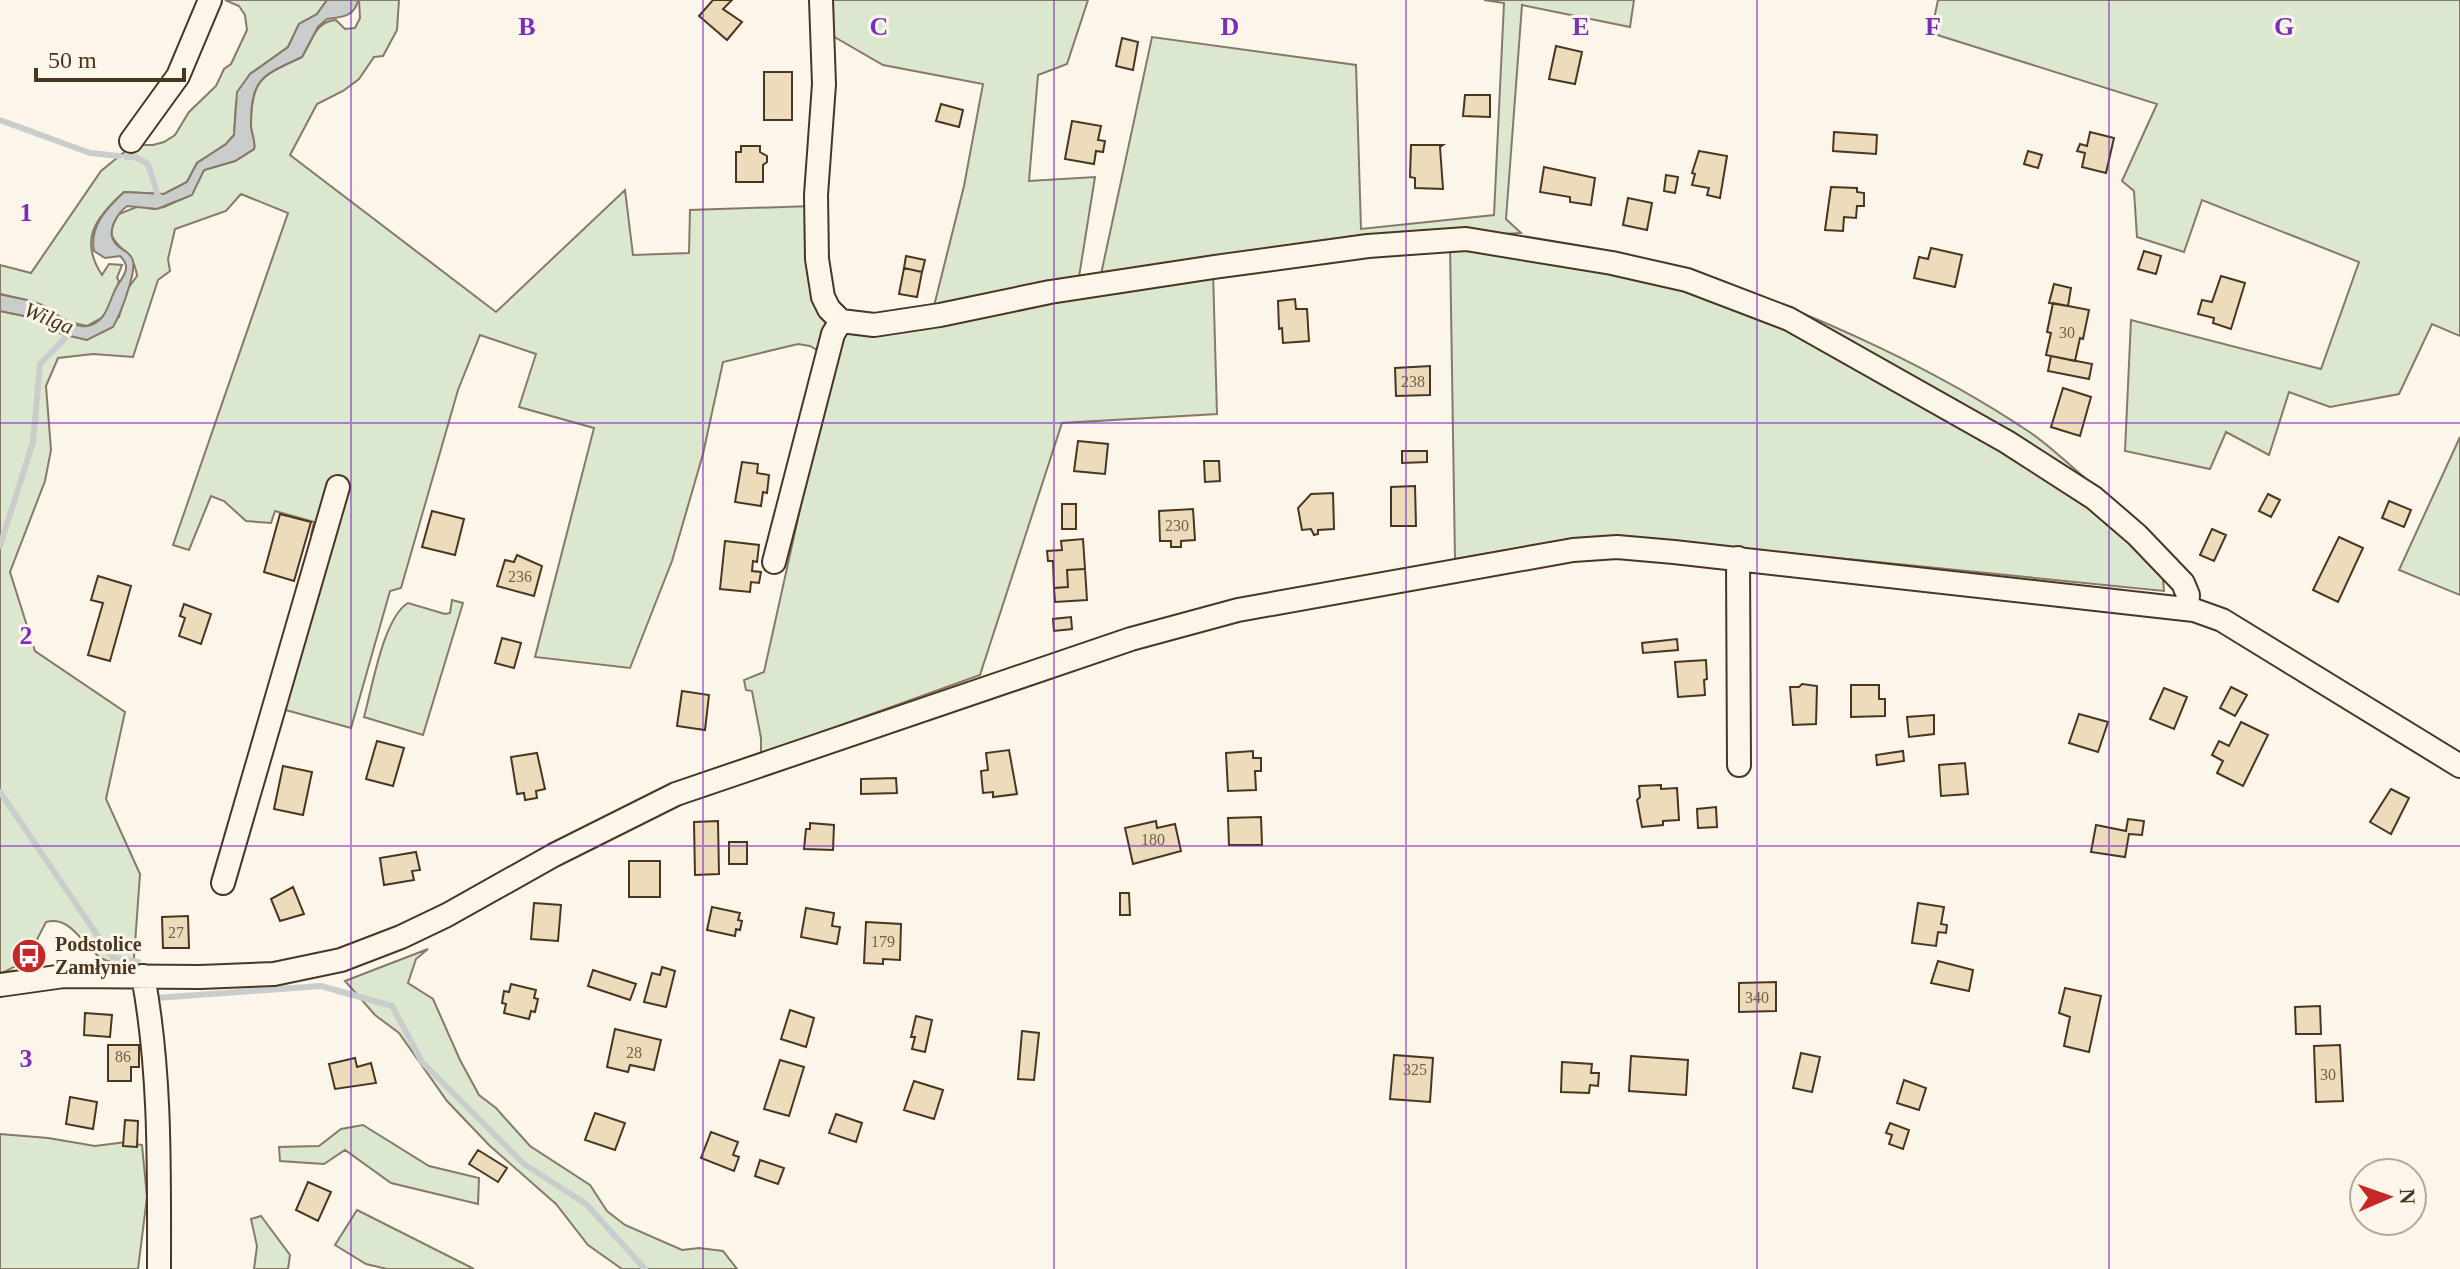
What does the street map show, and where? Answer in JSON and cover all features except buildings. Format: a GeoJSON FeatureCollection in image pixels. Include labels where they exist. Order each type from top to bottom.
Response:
{"type":"FeatureCollection","features":[{"type":"Feature","properties":{"kind":"street"},"geometry":{"type":"LineString","coordinates":[[131,141],[178,76],[210,0]]}},
{"type":"Feature","properties":{"kind":"street"},"geometry":{"type":"LineString","coordinates":[[821,0],[824,84],[816,195],[817,259],[823,297],[841,321],[874,325],[1050,292],[1214,267],[1368,246],[1466,239],[1627,266],[1687,280],[1789,319],[2007,442],[2094,498],[2137,535],[2183,583],[2188,595],[2187,609]]}},
{"type":"Feature","properties":{"kind":"street"},"geometry":{"type":"LineString","coordinates":[[774,562],[833,334],[841,321]]}},
{"type":"Feature","properties":{"kind":"street"},"geometry":{"type":"LineString","coordinates":[[223,883],[338,487]]}},
{"type":"Feature","properties":{"kind":"street"},"geometry":{"type":"LineString","coordinates":[[0,985],[64,976],[274,974],[341,960],[447,915],[554,855],[676,794],[1117,644],[1209,617],[1601,547],[1738,558],[2187,609],[2222,620],[2460,766]]}},
{"type":"Feature","properties":{"kind":"street"},"geometry":{"type":"LineString","coordinates":[[1738,558],[1739,765]]}},
{"type":"Feature","properties":{"kind":"street"},"geometry":{"type":"LineString","coordinates":[[143,976],[152,1024],[157,1081],[159,1269]]}},
{"type":"Feature","properties":{"kind":"green space"},"geometry":{"type":"Polygon","coordinates":[[[225,0],[327,0],[317,14],[299,24],[288,47],[250,74],[236,103],[234,135],[197,163],[187,182],[164,194],[124,192],[98,220],[91,240],[95,262],[102,275],[109,264],[122,265],[117,278],[119,281],[103,317],[87,326],[69,322],[34,302],[0,294],[0,265],[31,273],[101,171],[133,145],[153,145],[175,135],[189,112],[216,86],[224,69],[231,64],[247,30],[245,15],[239,6],[225,0]]]}},
{"type":"Feature","properties":{"kind":"green space"},"geometry":{"type":"Polygon","coordinates":[[[359,0],[399,0],[397,30],[383,56],[374,57],[359,79],[317,104],[290,155],[496,312],[625,190],[633,255],[689,253],[690,210],[812,206],[830,317],[822,353],[798,344],[723,362],[703,454],[672,561],[630,668],[535,657],[594,428],[519,407],[536,354],[480,335],[458,390],[401,588],[390,591],[351,728],[282,709],[328,540],[311,535],[314,522],[275,511],[271,523],[246,521],[224,501],[211,496],[189,550],[173,545],[288,213],[241,194],[226,211],[175,229],[168,259],[170,271],[158,280],[133,357],[93,354],[58,358],[46,386],[51,450],[45,481],[10,572],[35,651],[125,712],[106,799],[140,874],[134,958],[132,966],[104,960],[70,927],[55,921],[46,922],[26,961],[0,974],[0,311],[34,318],[62,334],[87,340],[119,317],[126,291],[137,276],[129,256],[112,233],[119,214],[139,206],[153,209],[164,207],[191,195],[204,170],[235,161],[254,149],[251,125],[257,87],[269,74],[302,57],[323,24],[336,20],[345,29],[355,28],[360,18],[359,0]]]}},
{"type":"Feature","properties":{"kind":"green space"},"geometry":{"type":"Polygon","coordinates":[[[828,0],[1088,0],[1067,64],[1038,75],[1029,181],[1095,177],[1078,283],[933,310],[964,186],[983,84],[883,65],[831,35],[828,0]]]}},
{"type":"Feature","properties":{"kind":"green space"},"geometry":{"type":"Polygon","coordinates":[[[1484,0],[1634,0],[1630,27],[1522,5],[1506,219],[1521,233],[1362,242],[1100,279],[1152,37],[1356,65],[1361,229],[1494,215],[1504,3],[1484,0]]]}},
{"type":"Feature","properties":{"kind":"green space"},"geometry":{"type":"Polygon","coordinates":[[[1938,0],[2460,0],[2460,336],[2432,324],[2399,394],[2330,407],[2289,392],[2269,455],[2226,432],[2210,469],[2125,451],[2131,320],[2321,369],[2359,262],[2202,200],[2184,252],[2137,237],[2134,191],[2122,181],[2157,104],[1931,33],[1938,0]]]}},
{"type":"Feature","properties":{"kind":"green space"},"geometry":{"type":"Polygon","coordinates":[[[1450,245],[1651,277],[1734,305],[1860,362],[2092,502],[2162,569],[2164,591],[1640,538],[1572,539],[1455,559],[1450,245]]]}},
{"type":"Feature","properties":{"kind":"green space"},"geometry":{"type":"Polygon","coordinates":[[[1213,271],[1217,414],[1062,423],[980,675],[761,754],[752,691],[746,690],[744,680],[764,672],[837,342],[850,326],[1213,271]]]}},
{"type":"Feature","properties":{"kind":"green space"},"geometry":{"type":"Polygon","coordinates":[[[1719,280],[1839,329],[1954,386],[2035,436],[2085,478],[1797,317],[1719,280]]]}},
{"type":"Feature","properties":{"kind":"green space"},"geometry":{"type":"Polygon","coordinates":[[[2460,437],[2460,595],[2399,570],[2460,437]]]}},
{"type":"Feature","properties":{"kind":"green space"},"geometry":{"type":"Polygon","coordinates":[[[452,600],[463,603],[423,735],[364,717],[385,638],[399,611],[408,603],[450,613],[452,600]]]}},
{"type":"Feature","properties":{"kind":"green space"},"geometry":{"type":"Polygon","coordinates":[[[428,949],[416,959],[408,983],[433,999],[479,1095],[496,1108],[530,1146],[590,1185],[607,1211],[625,1225],[682,1250],[699,1248],[723,1251],[737,1269],[622,1269],[588,1245],[556,1204],[489,1145],[447,1101],[399,1033],[375,1015],[345,981],[428,949]]]}},
{"type":"Feature","properties":{"kind":"green space"},"geometry":{"type":"Polygon","coordinates":[[[363,1125],[429,1166],[479,1178],[478,1204],[391,1183],[345,1150],[324,1164],[280,1161],[279,1147],[319,1146],[341,1129],[363,1125]]]}},
{"type":"Feature","properties":{"kind":"green space"},"geometry":{"type":"Polygon","coordinates":[[[0,1134],[95,1146],[126,1142],[142,1145],[147,1197],[138,1269],[0,1269],[0,1134]]]}},
{"type":"Feature","properties":{"kind":"green space"},"geometry":{"type":"Polygon","coordinates":[[[357,1210],[474,1269],[387,1269],[366,1264],[335,1245],[357,1210]]]}},
{"type":"Feature","properties":{"kind":"green space"},"geometry":{"type":"Polygon","coordinates":[[[261,1216],[290,1255],[288,1269],[254,1269],[257,1246],[251,1219],[261,1216]]]}},
{"type":"Feature","properties":{"kind":"water","name":"Wilga"},"geometry":{"type":"Polygon","coordinates":[[[327,0],[358,0],[351,13],[327,19],[318,27],[302,57],[269,74],[257,87],[251,109],[254,149],[235,161],[204,170],[192,195],[157,209],[127,206],[116,218],[112,229],[113,239],[130,255],[133,267],[127,294],[113,327],[87,340],[62,334],[34,318],[0,311],[0,294],[37,303],[75,325],[87,326],[99,320],[126,268],[120,256],[105,258],[94,251],[94,233],[106,211],[124,192],[164,194],[187,182],[197,163],[234,135],[237,92],[250,74],[288,47],[299,24],[317,14],[327,0]]]}},
{"type":"Feature","properties":{"kind":"waterway"},"geometry":{"type":"LineString","coordinates":[[0,120],[90,153],[119,156]]}},
{"type":"Feature","properties":{"kind":"waterway"},"geometry":{"type":"LineString","coordinates":[[126,157],[135,157],[148,164],[159,199]]}},
{"type":"Feature","properties":{"kind":"waterway","name":"Wilga"},"geometry":{"type":"LineString","coordinates":[[0,546],[33,442],[40,364],[71,332]]}},
{"type":"Feature","properties":{"kind":"waterway"},"geometry":{"type":"LineString","coordinates":[[0,792],[112,957],[138,962]]}},
{"type":"Feature","properties":{"kind":"waterway"},"geometry":{"type":"LineString","coordinates":[[156,998],[321,986],[392,1006],[422,1062],[524,1164],[586,1204],[645,1269]]}},
{"type":"Feature","properties":{"kind":"place","name":"Podstolice Zamłynie"},"geometry":{"type":"Point","coordinates":[29,956]}}]}
